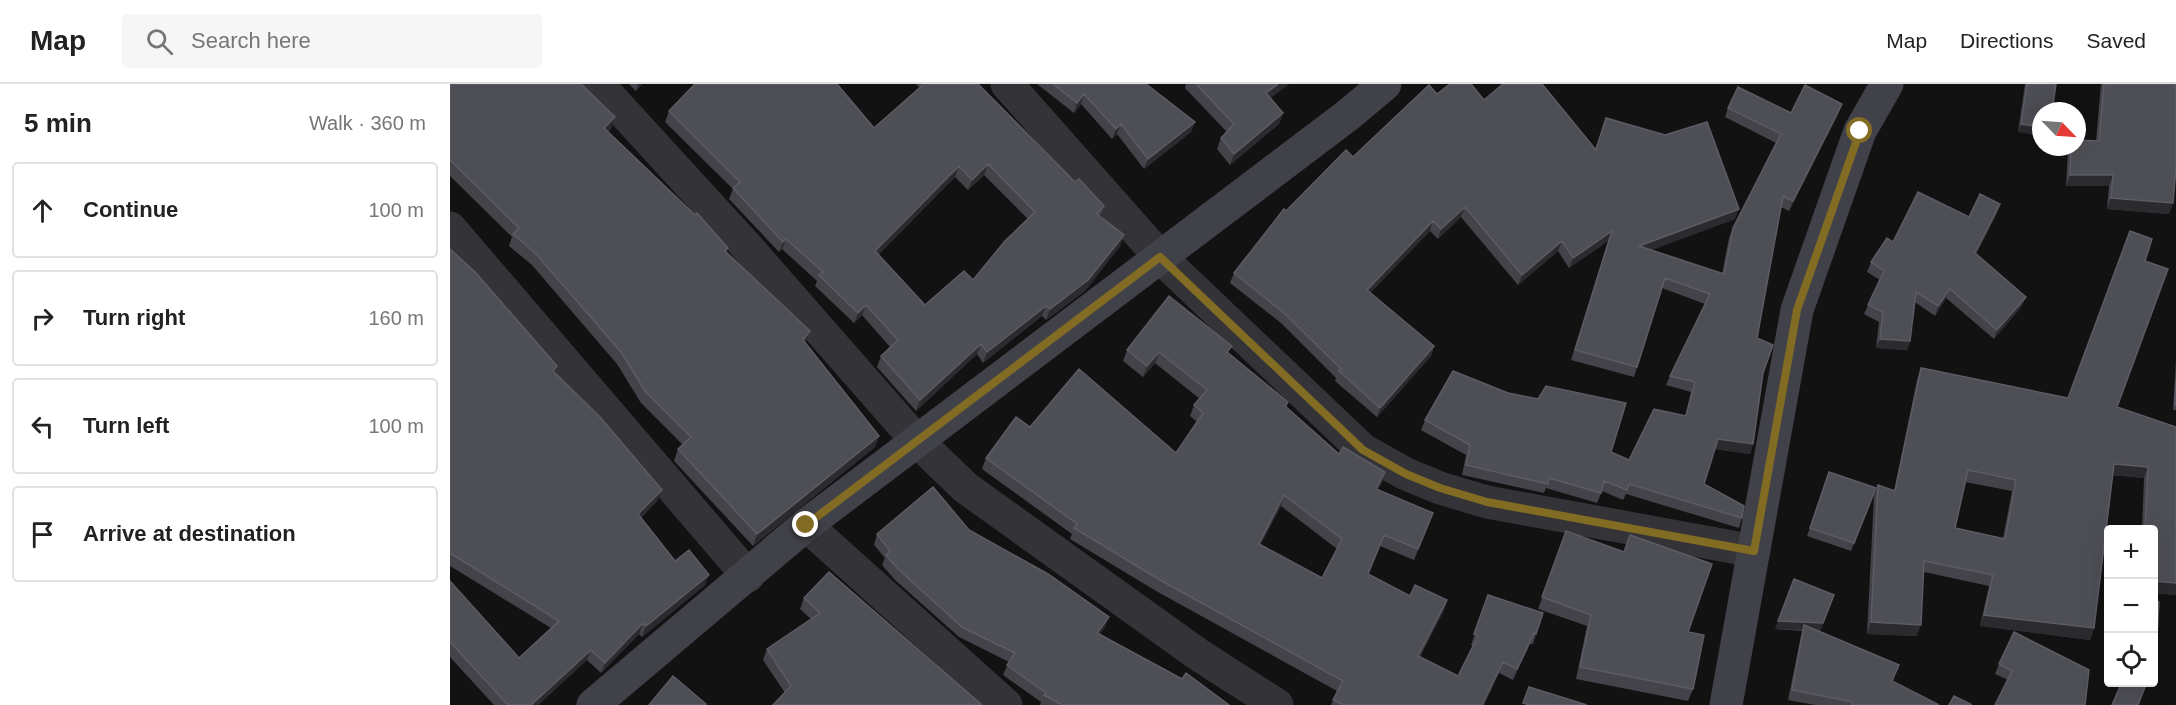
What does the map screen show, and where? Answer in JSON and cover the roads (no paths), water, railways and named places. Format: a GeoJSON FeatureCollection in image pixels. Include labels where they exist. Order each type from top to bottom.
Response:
{"type":"FeatureCollection","features":[{"type":"Feature","properties":{"kind":"street"},"geometry":{"type":"LineString","coordinates":[[598,84],[747,247],[917,441],[966,488],[1199,655],[1277,705]]}},
{"type":"Feature","properties":{"kind":"street"},"geometry":{"type":"LineString","coordinates":[[1007,84],[1160,257],[1363,450],[1406,474],[1440,488],[1487,502],[1754,551]]}},
{"type":"Feature","properties":{"kind":"street"},"geometry":{"type":"LineString","coordinates":[[593,705],[806,525],[1348,115],[1385,84]]}},
{"type":"Feature","properties":{"kind":"street"},"geometry":{"type":"LineString","coordinates":[[1726,705],[1797,310],[1860,131],[1887,84]]}},
{"type":"Feature","properties":{"kind":"street"},"geometry":{"type":"LineString","coordinates":[[450,228],[748,576]]}},
{"type":"Feature","properties":{"kind":"street"},"geometry":{"type":"LineString","coordinates":[[806,525],[1006,705]]}}]}
